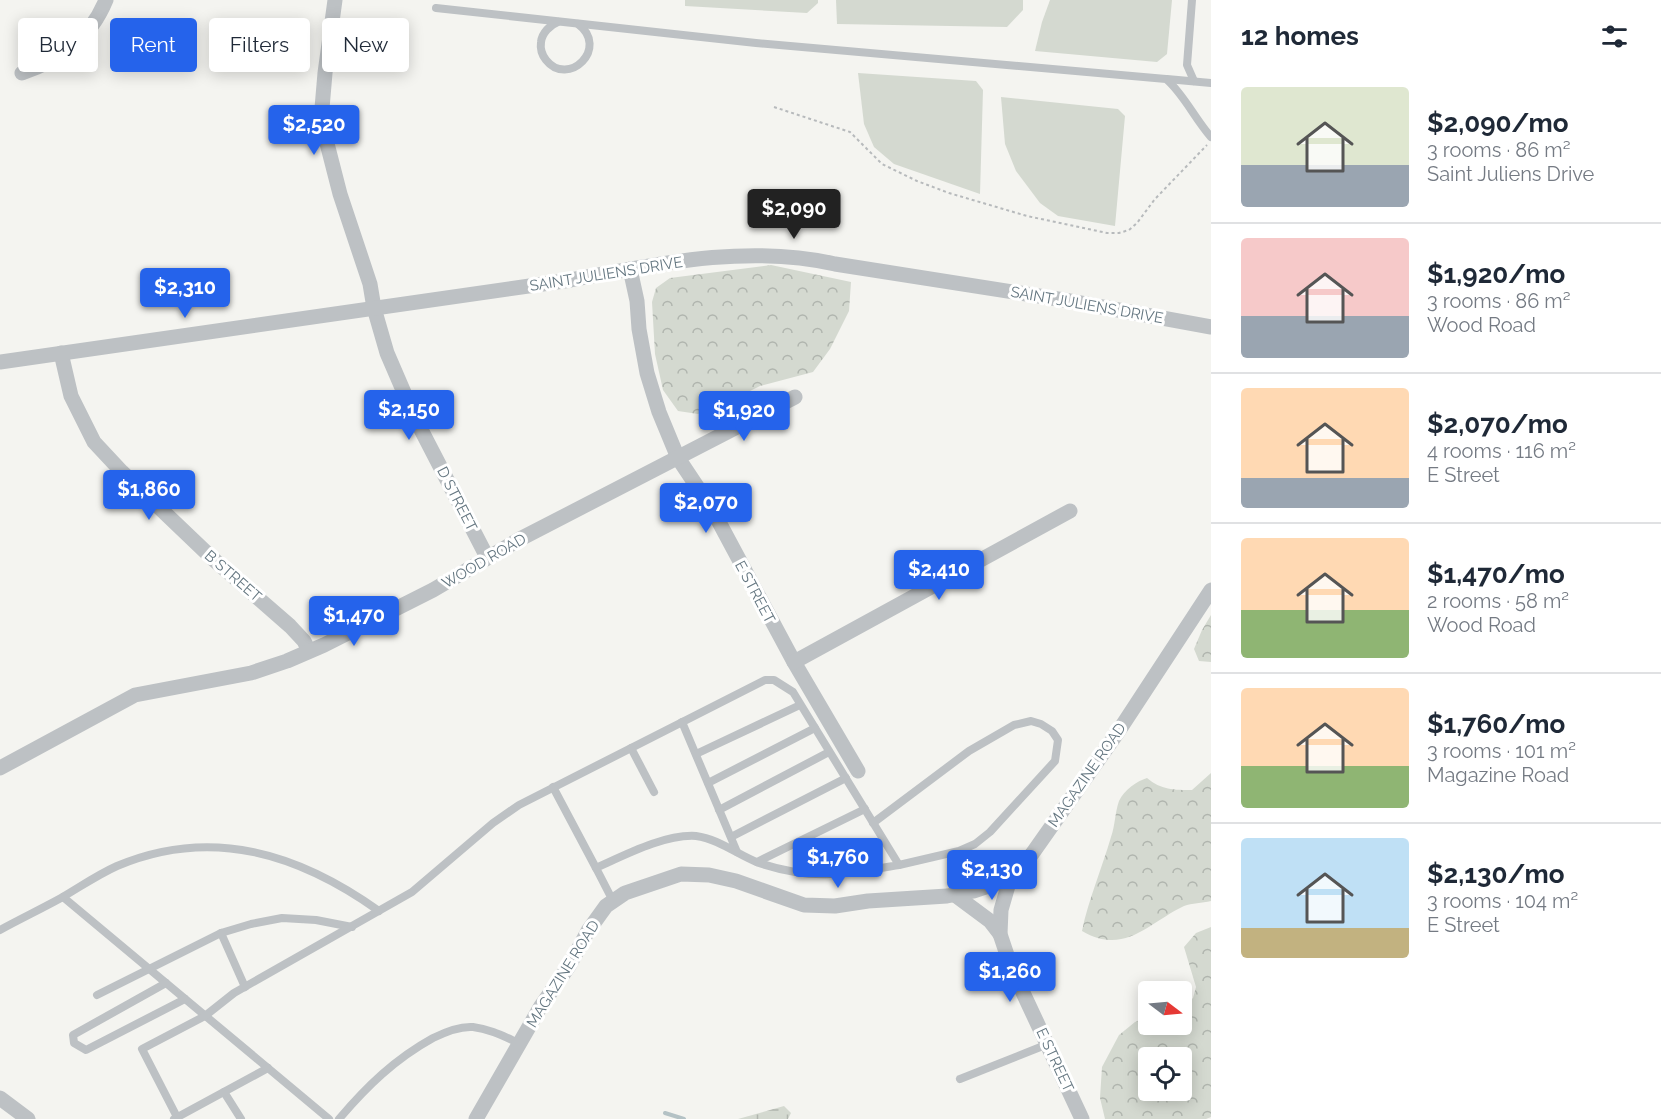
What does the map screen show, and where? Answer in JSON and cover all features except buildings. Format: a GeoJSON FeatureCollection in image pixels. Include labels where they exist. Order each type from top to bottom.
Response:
{"type":"FeatureCollection","features":[{"type":"Feature","properties":{"kind":"street"},"geometry":{"type":"LineString","coordinates":[[22,73],[55,59],[80,42],[94,24],[106,0]]}},
{"type":"Feature","properties":{"kind":"street","name":"D STREET"},"geometry":{"type":"LineString","coordinates":[[335,0],[321,120],[340,194],[370,284],[374,308],[387,353],[415,418],[487,557]]}},
{"type":"Feature","properties":{"kind":"street","name":"SAINT JULIENS DRIVE"},"geometry":{"type":"LineString","coordinates":[[0,362],[630,269],[742,255],[807,257],[835,264],[1065,300],[1211,327]]}},
{"type":"Feature","properties":{"kind":"street","name":"E STREET"},"geometry":{"type":"LineString","coordinates":[[630,269],[647,374],[659,412],[678,458],[712,509],[852,775]]}},
{"type":"Feature","properties":{"kind":"street","name":"B STREET"},"geometry":{"type":"LineString","coordinates":[[61,353],[71,396],[94,442],[212,558],[290,626],[304,641],[309,651]]}},
{"type":"Feature","properties":{"kind":"street","name":"WOOD ROAD"},"geometry":{"type":"LineString","coordinates":[[0,768],[135,695],[250,673],[309,651],[433,591],[487,557],[795,397]]}},
{"type":"Feature","properties":{"kind":"street"},"geometry":{"type":"LineString","coordinates":[[794,662],[1070,511]]}},
{"type":"Feature","properties":{"kind":"street","name":"MAGAZINE ROAD"},"geometry":{"type":"LineString","coordinates":[[476,1119],[588,931],[606,906],[625,893],[681,874],[709,875],[736,881],[804,905],[835,906],[868,901],[956,895],[1011,879],[1032,854],[1118,732],[1211,590]]}},
{"type":"Feature","properties":{"kind":"street","name":"E STREET"},"geometry":{"type":"LineString","coordinates":[[1000,934],[1001,910],[1011,879]]}},
{"type":"Feature","properties":{"kind":"street","name":"E STREET"},"geometry":{"type":"LineString","coordinates":[[956,895],[990,921],[1000,934],[1011,967],[1082,1119]]}},
{"type":"Feature","properties":{"kind":"street"},"geometry":{"type":"LineString","coordinates":[[0,1098],[28,1119]]}},
{"type":"Feature","properties":{"kind":"lane"},"geometry":{"type":"LineString","coordinates":[[1192,0],[1187,65],[1194,81]]}},
{"type":"Feature","properties":{"kind":"lane"},"geometry":{"type":"LineString","coordinates":[[436,8],[756,43],[1211,83]]}},
{"type":"Feature","properties":{"kind":"lane"},"geometry":{"type":"LineString","coordinates":[[560,22],[543,35],[542,51],[550,65],[566,70],[581,63],[589,49],[587,34],[576,23]]}},
{"type":"Feature","properties":{"kind":"lane"},"geometry":{"type":"LineString","coordinates":[[1166,79],[1175,87],[1211,139]]}},
{"type":"Feature","properties":{"kind":"lane"},"geometry":{"type":"LineString","coordinates":[[268,1068],[175,1118],[142,1049],[205,1016],[245,987],[411,892],[492,823],[519,805],[765,680],[774,680],[793,692],[829,752],[852,775],[865,809],[899,865]]}},
{"type":"Feature","properties":{"kind":"lane"},"geometry":{"type":"LineString","coordinates":[[696,754],[800,705]]}},
{"type":"Feature","properties":{"kind":"lane"},"geometry":{"type":"LineString","coordinates":[[596,868],[641,848],[684,836],[708,838],[757,862],[790,872],[821,876],[899,865],[959,851],[975,844],[990,832],[1055,761],[1058,740],[1052,731],[1041,724],[1030,721],[1014,726],[969,751],[873,823]]}},
{"type":"Feature","properties":{"kind":"lane"},"geometry":{"type":"LineString","coordinates":[[682,722],[737,852]]}},
{"type":"Feature","properties":{"kind":"lane"},"geometry":{"type":"LineString","coordinates":[[708,783],[815,728]]}},
{"type":"Feature","properties":{"kind":"lane"},"geometry":{"type":"LineString","coordinates":[[631,748],[654,792]]}},
{"type":"Feature","properties":{"kind":"lane"},"geometry":{"type":"LineString","coordinates":[[719,810],[829,752]]}},
{"type":"Feature","properties":{"kind":"lane"},"geometry":{"type":"LineString","coordinates":[[731,837],[852,775]]}},
{"type":"Feature","properties":{"kind":"lane"},"geometry":{"type":"LineString","coordinates":[[553,787],[613,901]]}},
{"type":"Feature","properties":{"kind":"lane"},"geometry":{"type":"LineString","coordinates":[[757,862],[865,809]]}},
{"type":"Feature","properties":{"kind":"lane"},"geometry":{"type":"LineString","coordinates":[[0,930],[116,867],[146,856],[188,848],[224,848],[253,852],[313,871],[349,890],[379,912]]}},
{"type":"Feature","properties":{"kind":"lane"},"geometry":{"type":"LineString","coordinates":[[63,897],[329,1119]]}},
{"type":"Feature","properties":{"kind":"lane"},"geometry":{"type":"LineString","coordinates":[[97,995],[221,933],[251,924],[282,918],[316,920],[352,927]]}},
{"type":"Feature","properties":{"kind":"lane"},"geometry":{"type":"LineString","coordinates":[[221,933],[245,987]]}},
{"type":"Feature","properties":{"kind":"lane"},"geometry":{"type":"LineString","coordinates":[[166,983],[73,1035],[75,1043],[86,1050],[185,999]]}},
{"type":"Feature","properties":{"kind":"lane"},"geometry":{"type":"LineString","coordinates":[[339,1119],[389,1066],[411,1050],[440,1035],[460,1028],[472,1027],[492,1032],[520,1044]]}},
{"type":"Feature","properties":{"kind":"lane"},"geometry":{"type":"LineString","coordinates":[[960,1079],[1048,1044]]}},
{"type":"Feature","properties":{"kind":"lane"},"geometry":{"type":"LineString","coordinates":[[224,1092],[241,1119]]}},
{"type":"Feature","properties":{"kind":"path"},"geometry":{"type":"LineString","coordinates":[[774,107],[850,132],[882,164],[928,185],[1027,216],[1107,233],[1129,230],[1137,223],[1155,199],[1211,139]]}},
{"type":"Feature","properties":{"kind":"green space"},"geometry":{"type":"Polygon","coordinates":[[[685,0],[818,0],[818,3],[807,13],[685,6],[685,0]]]}},
{"type":"Feature","properties":{"kind":"green space"},"geometry":{"type":"Polygon","coordinates":[[[836,0],[1023,0],[1023,10],[1007,27],[837,24],[836,0]]]}},
{"type":"Feature","properties":{"kind":"green space"},"geometry":{"type":"Polygon","coordinates":[[[1050,0],[1172,0],[1167,54],[1157,62],[1035,51],[1050,0]]]}},
{"type":"Feature","properties":{"kind":"green space"},"geometry":{"type":"Polygon","coordinates":[[[858,73],[976,81],[983,90],[980,194],[894,164],[874,147],[864,124],[858,73]]]}},
{"type":"Feature","properties":{"kind":"green space"},"geometry":{"type":"Polygon","coordinates":[[[1001,97],[1118,109],[1125,116],[1115,226],[1058,216],[1040,203],[1016,171],[1005,144],[1001,97]]]}},
{"type":"Feature","properties":{"kind":"green space"},"geometry":{"type":"Polygon","coordinates":[[[771,265],[851,282],[849,311],[830,349],[813,372],[760,386],[698,414],[678,411],[663,390],[655,354],[652,302],[656,288],[670,278],[771,265]]]}},
{"type":"Feature","properties":{"kind":"green space"},"geometry":{"type":"Polygon","coordinates":[[[1211,615],[1211,662],[1199,661],[1194,649],[1211,615]]]}},
{"type":"Feature","properties":{"kind":"green space"},"geometry":{"type":"Polygon","coordinates":[[[1211,773],[1211,901],[1184,906],[1124,939],[1097,938],[1082,931],[1112,833],[1119,801],[1124,793],[1147,778],[1157,785],[1168,788],[1192,790],[1211,773]]]}},
{"type":"Feature","properties":{"kind":"green space"},"geometry":{"type":"Polygon","coordinates":[[[1211,927],[1211,1117],[1206,1119],[1105,1119],[1100,1098],[1102,1067],[1119,1035],[1138,1021],[1138,1035],[1192,1035],[1192,999],[1196,987],[1184,947],[1196,933],[1211,927]]]}},
{"type":"Feature","properties":{"kind":"green space"},"geometry":{"type":"Polygon","coordinates":[[[784,1106],[791,1113],[788,1119],[738,1119],[784,1106]]]}},
{"type":"Feature","properties":{"kind":"waterway"},"geometry":{"type":"LineString","coordinates":[[665,1113],[684,1119]]}}]}
